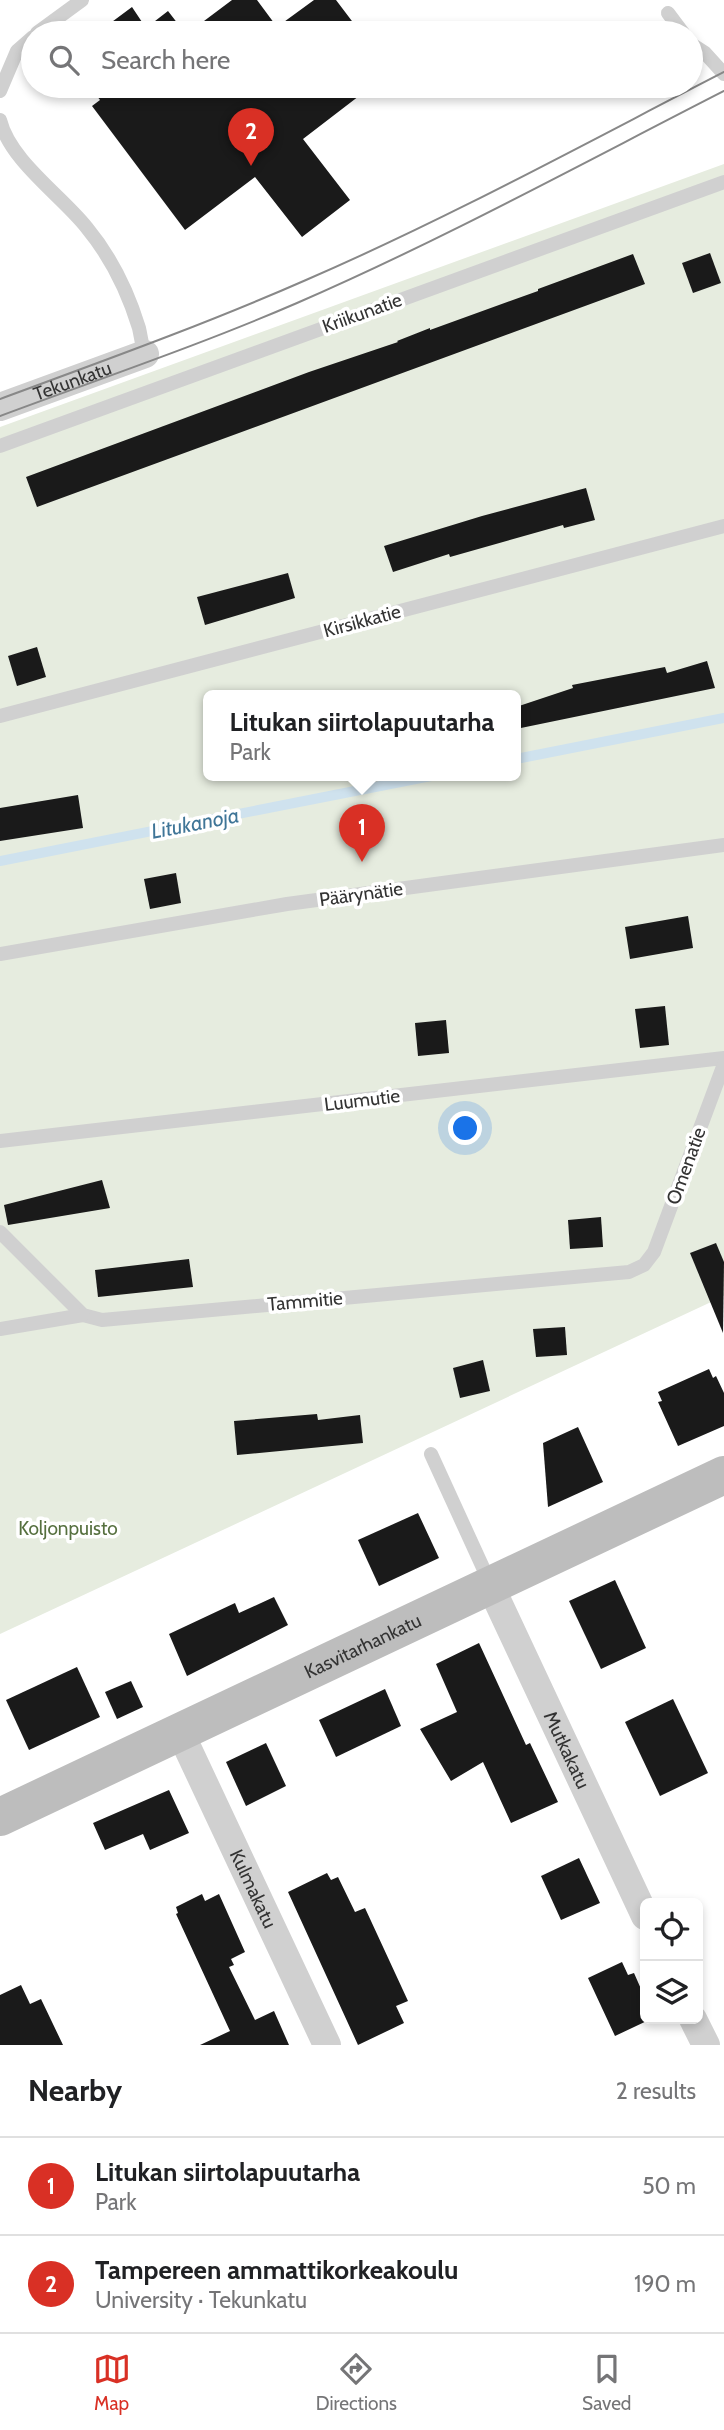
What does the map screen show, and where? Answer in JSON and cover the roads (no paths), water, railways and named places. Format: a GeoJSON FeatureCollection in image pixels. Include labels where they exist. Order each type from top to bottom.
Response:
{"type":"FeatureCollection","features":[{"type":"Feature","properties":{"kind":"street","name":"Tekunkatu"},"geometry":{"type":"LineString","coordinates":[[0,407],[145,354]]}},
{"type":"Feature","properties":{"kind":"street","name":"Kasvitarhankatu"},"geometry":{"type":"LineString","coordinates":[[0,1817],[724,1475]]}},
{"type":"Feature","properties":{"kind":"street","name":"Mutkakatu"},"geometry":{"type":"LineString","coordinates":[[490,1585],[640,1905]]}},
{"type":"Feature","properties":{"kind":"street","name":"Kulmakatu"},"geometry":{"type":"LineString","coordinates":[[180,1732],[327,2045]]}},
{"type":"Feature","properties":{"kind":"street"},"geometry":{"type":"LineString","coordinates":[[696,2024],[706,2045]]}},
{"type":"Feature","properties":{"kind":"lane"},"geometry":{"type":"LineString","coordinates":[[53,21],[82,0]]}},
{"type":"Feature","properties":{"kind":"lane"},"geometry":{"type":"LineString","coordinates":[[668,13],[674,21]]}},
{"type":"Feature","properties":{"kind":"lane"},"geometry":{"type":"LineString","coordinates":[[0,91],[21,48]]}},
{"type":"Feature","properties":{"kind":"lane"},"geometry":{"type":"LineString","coordinates":[[703,52],[724,74]]}},
{"type":"Feature","properties":{"kind":"lane"},"geometry":{"type":"LineString","coordinates":[[0,120],[14,147],[42,182],[86,226],[108,257],[139,330],[145,354]]}},
{"type":"Feature","properties":{"kind":"lane","name":"Kriikunatie"},"geometry":{"type":"LineString","coordinates":[[0,446],[724,182]]}},
{"type":"Feature","properties":{"kind":"lane","name":"Kirsikkatie"},"geometry":{"type":"LineString","coordinates":[[0,716],[724,526]]}},
{"type":"Feature","properties":{"kind":"lane","name":"Päärynätie"},"geometry":{"type":"LineString","coordinates":[[0,954],[287,904],[724,845]]}},
{"type":"Feature","properties":{"kind":"lane","name":"Luumutie"},"geometry":{"type":"LineString","coordinates":[[0,1141],[724,1058]]}},
{"type":"Feature","properties":{"kind":"lane","name":"Omenatie"},"geometry":{"type":"LineString","coordinates":[[644,1265],[654,1252],[724,1064]]}},
{"type":"Feature","properties":{"kind":"lane"},"geometry":{"type":"LineString","coordinates":[[0,1232],[83,1315]]}},
{"type":"Feature","properties":{"kind":"lane","name":"Tammitie"},"geometry":{"type":"LineString","coordinates":[[0,1329],[83,1315],[102,1320],[629,1272],[644,1265]]}},
{"type":"Feature","properties":{"kind":"lane"},"geometry":{"type":"LineString","coordinates":[[431,1454],[490,1585]]}},
{"type":"Feature","properties":{"kind":"waterway","name":"Litukanoja"},"geometry":{"type":"LineString","coordinates":[[521,758],[724,718]]}},
{"type":"Feature","properties":{"kind":"waterway","name":"Litukanoja"},"geometry":{"type":"LineString","coordinates":[[0,861],[406,781]]}},
{"type":"Feature","properties":{"kind":"tram line"},"geometry":{"type":"LineString","coordinates":[[703,83],[724,72]]}},
{"type":"Feature","properties":{"kind":"tram line"},"geometry":{"type":"LineString","coordinates":[[0,416],[224,333],[351,279],[724,91]]}},
{"type":"Feature","properties":{"kind":"tram line"},"geometry":{"type":"LineString","coordinates":[[0,399],[192,327],[359,256],[674,98]]}},
{"type":"Feature","properties":{"kind":"place","name":"Tampereen ammattikorkeakoulu"},"geometry":{"type":"Point","coordinates":[251,166]}},
{"type":"Feature","properties":{"kind":"place","name":"Litukan siirtolapuutarha"},"geometry":{"type":"Point","coordinates":[362,862]}},
{"type":"Feature","properties":{"kind":"park label","name":"Koljonpuisto"},"geometry":{"type":"Point","coordinates":[68,1528]}}]}
